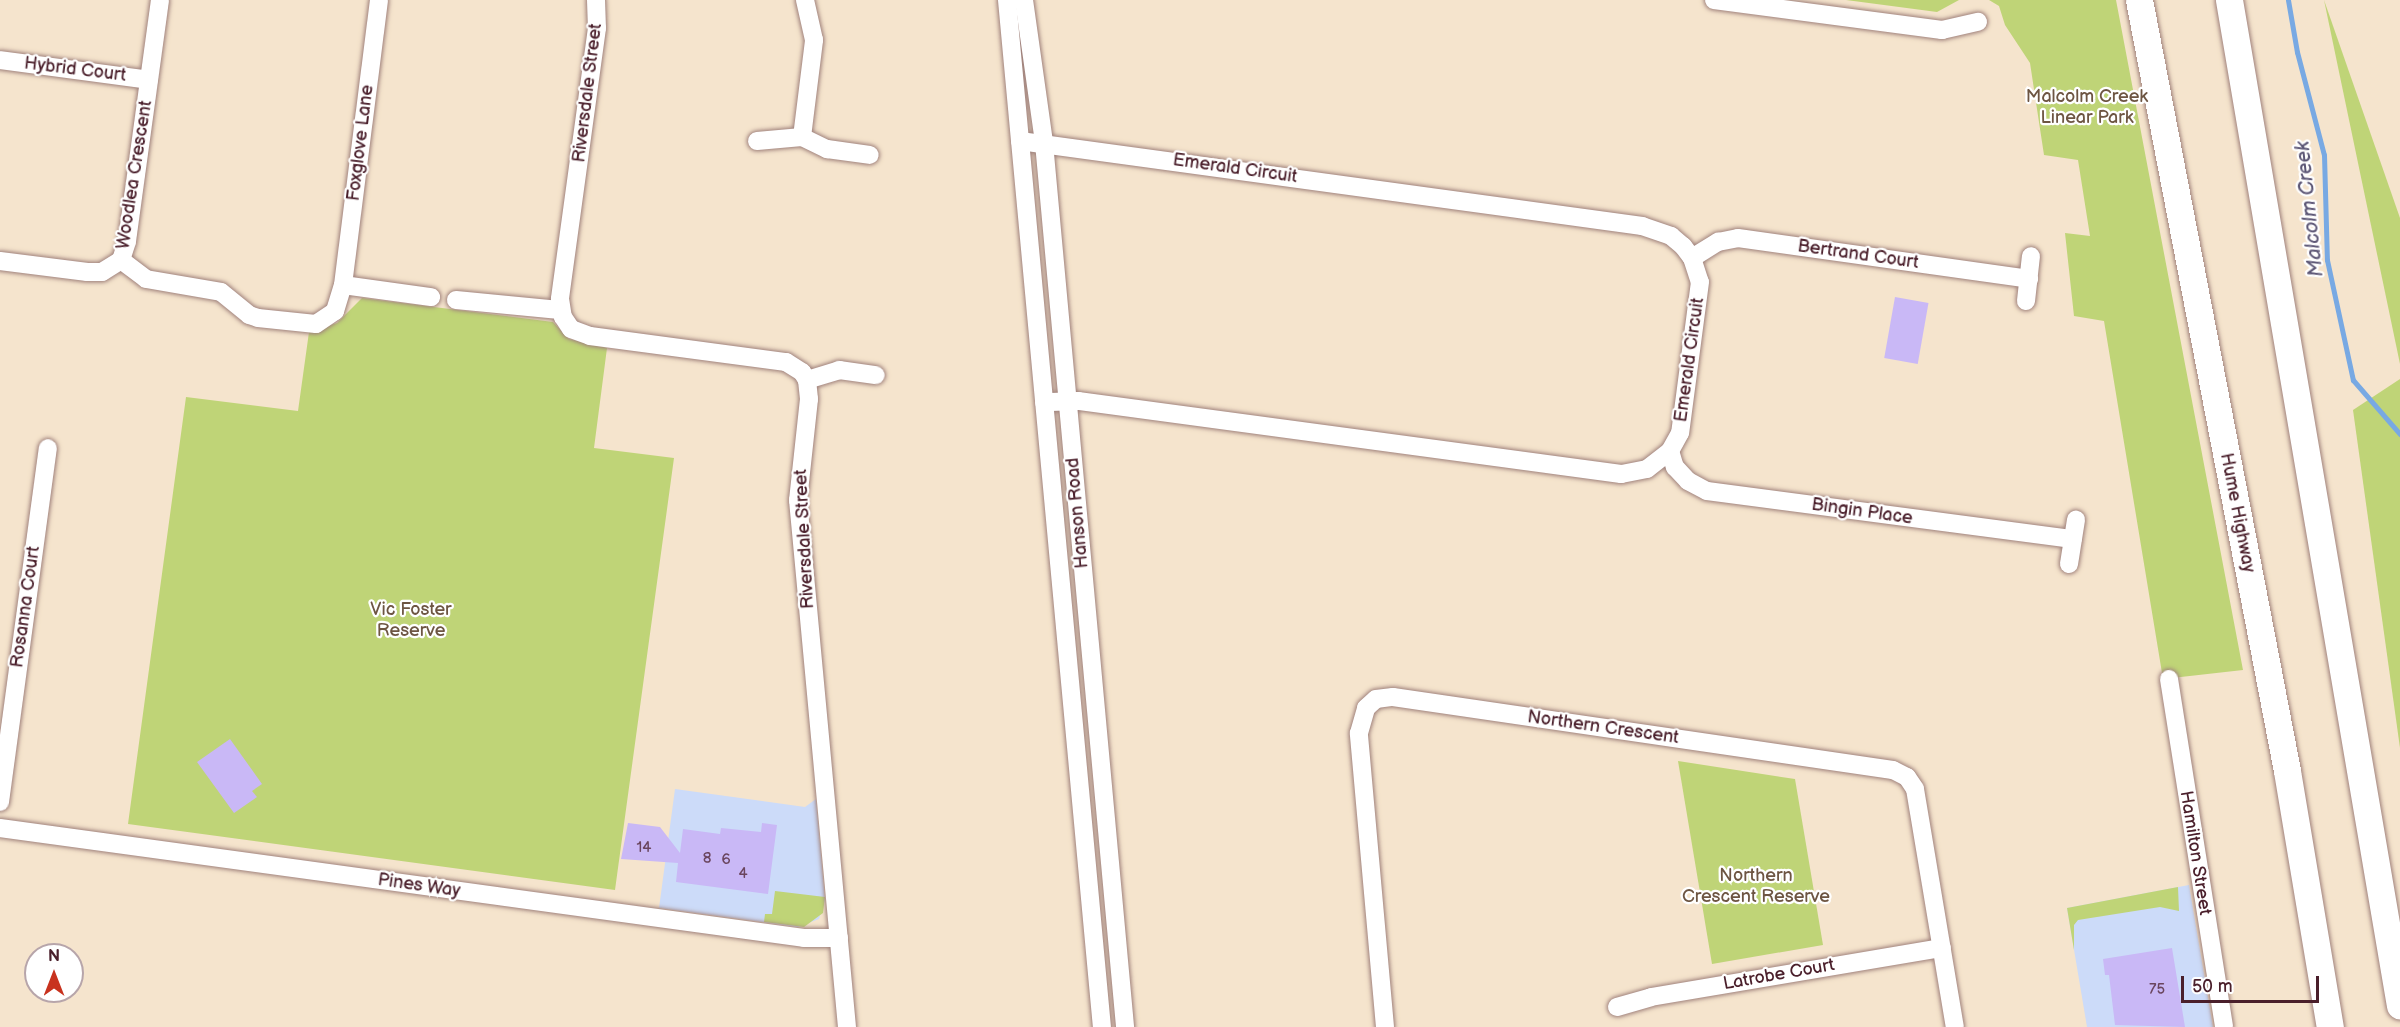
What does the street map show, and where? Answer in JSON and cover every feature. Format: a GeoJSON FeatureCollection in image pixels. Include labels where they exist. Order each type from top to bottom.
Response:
{"type":"FeatureCollection","features":[{"type":"Feature","properties":{"kind":"highway","name":"Hume Highway"},"geometry":{"type":"LineString","coordinates":[[2139,0],[2287,771],[2330,1027]]}},
{"type":"Feature","properties":{"kind":"highway"},"geometry":{"type":"LineString","coordinates":[[2229,0],[2400,1006]]}},
{"type":"Feature","properties":{"kind":"street","name":"Woodlea Crescent"},"geometry":{"type":"LineString","coordinates":[[0,261],[102,272],[121,260],[128,242],[160,0]]}},
{"type":"Feature","properties":{"kind":"street","name":"Foxglove Lane"},"geometry":{"type":"LineString","coordinates":[[121,260],[146,279],[221,292],[249,315],[307,324],[322,322],[336,311],[343,285],[380,0]]}},
{"type":"Feature","properties":{"kind":"street","name":"Riversdale Street"},"geometry":{"type":"LineString","coordinates":[[560,310],[597,28],[596,0]]}},
{"type":"Feature","properties":{"kind":"street"},"geometry":{"type":"LineString","coordinates":[[802,136],[814,40],[805,0]]}},
{"type":"Feature","properties":{"kind":"street","name":"Hanson Road"},"geometry":{"type":"LineString","coordinates":[[1007,0],[1102,1027]]}},
{"type":"Feature","properties":{"kind":"street","name":"Hanson Road"},"geometry":{"type":"LineString","coordinates":[[1024,0],[1044,143],[1125,1027]]}},
{"type":"Feature","properties":{"kind":"street"},"geometry":{"type":"LineString","coordinates":[[1714,0],[1934,29],[1978,22]]}},
{"type":"Feature","properties":{"kind":"street","name":"Hybrid Court"},"geometry":{"type":"LineString","coordinates":[[0,60],[149,80]]}},
{"type":"Feature","properties":{"kind":"street"},"geometry":{"type":"LineString","coordinates":[[757,141],[802,136],[828,149],[870,155]]}},
{"type":"Feature","properties":{"kind":"street","name":"Emerald Circuit"},"geometry":{"type":"LineString","coordinates":[[1020,141],[1642,226],[1671,236],[1692,258],[1700,291],[1680,433],[1670,451]]}},
{"type":"Feature","properties":{"kind":"street","name":"Bertrand Court"},"geometry":{"type":"LineString","coordinates":[[1692,258],[1718,242],[1738,238],[2029,279]]}},
{"type":"Feature","properties":{"kind":"street"},"geometry":{"type":"LineString","coordinates":[[2026,301],[2031,256]]}},
{"type":"Feature","properties":{"kind":"street"},"geometry":{"type":"LineString","coordinates":[[343,285],[431,297]]}},
{"type":"Feature","properties":{"kind":"street"},"geometry":{"type":"LineString","coordinates":[[456,300],[560,310],[571,329],[590,336],[786,362],[807,380],[839,370],[876,375]]}},
{"type":"Feature","properties":{"kind":"street","name":"Riversdale Street"},"geometry":{"type":"LineString","coordinates":[[807,380],[809,399],[798,500],[847,1027]]}},
{"type":"Feature","properties":{"kind":"street"},"geometry":{"type":"LineString","coordinates":[[1044,402],[1067,400],[1621,474],[1647,469],[1670,451]]}},
{"type":"Feature","properties":{"kind":"street","name":"Rosanna Court"},"geometry":{"type":"LineString","coordinates":[[0,802],[48,448]]}},
{"type":"Feature","properties":{"kind":"street","name":"Bingin Place"},"geometry":{"type":"LineString","coordinates":[[1670,451],[1675,467],[1688,481],[1707,491],[2073,539]]}},
{"type":"Feature","properties":{"kind":"street"},"geometry":{"type":"LineString","coordinates":[[2069,564],[2076,520]]}},
{"type":"Feature","properties":{"kind":"street","name":"Hamilton Street"},"geometry":{"type":"LineString","coordinates":[[2169,679],[2224,1027]]}},
{"type":"Feature","properties":{"kind":"street","name":"Northern Crescent"},"geometry":{"type":"LineString","coordinates":[[1385,1027],[1359,733],[1362,713],[1376,699],[1393,698],[1893,770],[1907,777],[1915,789],[1955,1027]]}},
{"type":"Feature","properties":{"kind":"street","name":"Pines Way"},"geometry":{"type":"LineString","coordinates":[[0,828],[781,935],[839,938]]}},
{"type":"Feature","properties":{"kind":"street","name":"Latrobe Court"},"geometry":{"type":"LineString","coordinates":[[1617,1007],[1651,997],[1942,948]]}},
{"type":"Feature","properties":{"kind":"shaded area"},"geometry":{"type":"Polygon","coordinates":[[[675,789],[805,807],[816,799],[825,900],[819,919],[798,927],[659,908],[675,789]]]}},
{"type":"Feature","properties":{"kind":"shaded area"},"geometry":{"type":"Polygon","coordinates":[[[2189,885],[2213,1027],[2087,1027],[2067,908],[2189,885]]]}},
{"type":"Feature","properties":{"kind":"green space"},"geometry":{"type":"Polygon","coordinates":[[[1846,0],[1959,0],[1937,12],[1846,0]]]}},
{"type":"Feature","properties":{"kind":"green space","name":"Malcolm Creek Linear Park"},"geometry":{"type":"Polygon","coordinates":[[[1989,0],[2116,0],[2243,670],[2163,679],[2104,321],[2074,316],[2065,233],[2090,236],[2078,160],[2044,155],[2030,63],[2005,25],[1999,6],[1989,0]]]}},
{"type":"Feature","properties":{"kind":"green space"},"geometry":{"type":"Polygon","coordinates":[[[2324,0],[2400,218],[2400,364],[2324,0]]]}},
{"type":"Feature","properties":{"kind":"green space","name":"Vic Foster Reserve"},"geometry":{"type":"Polygon","coordinates":[[[362,298],[553,322],[569,339],[607,348],[594,448],[674,458],[615,890],[128,824],[186,397],[298,411],[309,332],[337,323],[362,298]]]}},
{"type":"Feature","properties":{"kind":"green space"},"geometry":{"type":"Polygon","coordinates":[[[2400,379],[2400,748],[2353,410],[2400,379]]]}},
{"type":"Feature","properties":{"kind":"green space","name":"Northern Crescent Reserve"},"geometry":{"type":"Polygon","coordinates":[[[1678,761],[1795,779],[1823,945],[1712,964],[1678,761]]]}},
{"type":"Feature","properties":{"kind":"green space"},"geometry":{"type":"Polygon","coordinates":[[[2178,887],[2179,911],[2160,907],[2078,920],[2074,925],[2074,950],[2067,908],[2178,887]]]}},
{"type":"Feature","properties":{"kind":"green space"},"geometry":{"type":"Polygon","coordinates":[[[775,891],[825,897],[823,913],[804,927],[764,922],[765,914],[772,914],[775,891]]]}},
{"type":"Feature","properties":{"kind":"building"},"geometry":{"type":"Polygon","coordinates":[[[1895,297],[1928,303],[1918,364],[1884,358],[1895,297]]]}},
{"type":"Feature","properties":{"kind":"building"},"geometry":{"type":"Polygon","coordinates":[[[230,739],[262,784],[252,791],[257,797],[234,813],[197,762],[230,739]]]}},
{"type":"Feature","properties":{"kind":"building"},"geometry":{"type":"Polygon","coordinates":[[[628,823],[660,827],[680,853],[683,829],[720,834],[721,828],[761,832],[762,823],[777,825],[768,894],[676,882],[678,863],[621,859],[628,823]]]}},
{"type":"Feature","properties":{"kind":"building"},"geometry":{"type":"Polygon","coordinates":[[[2172,948],[2185,1027],[2115,1025],[2109,975],[2105,975],[2103,959],[2172,948]]]}},
{"type":"Feature","properties":{"kind":"waterway","name":"Malcolm Creek"},"geometry":{"type":"LineString","coordinates":[[2288,0],[2297,52],[2324,155],[2327,260],[2353,380],[2400,434]]}}]}
